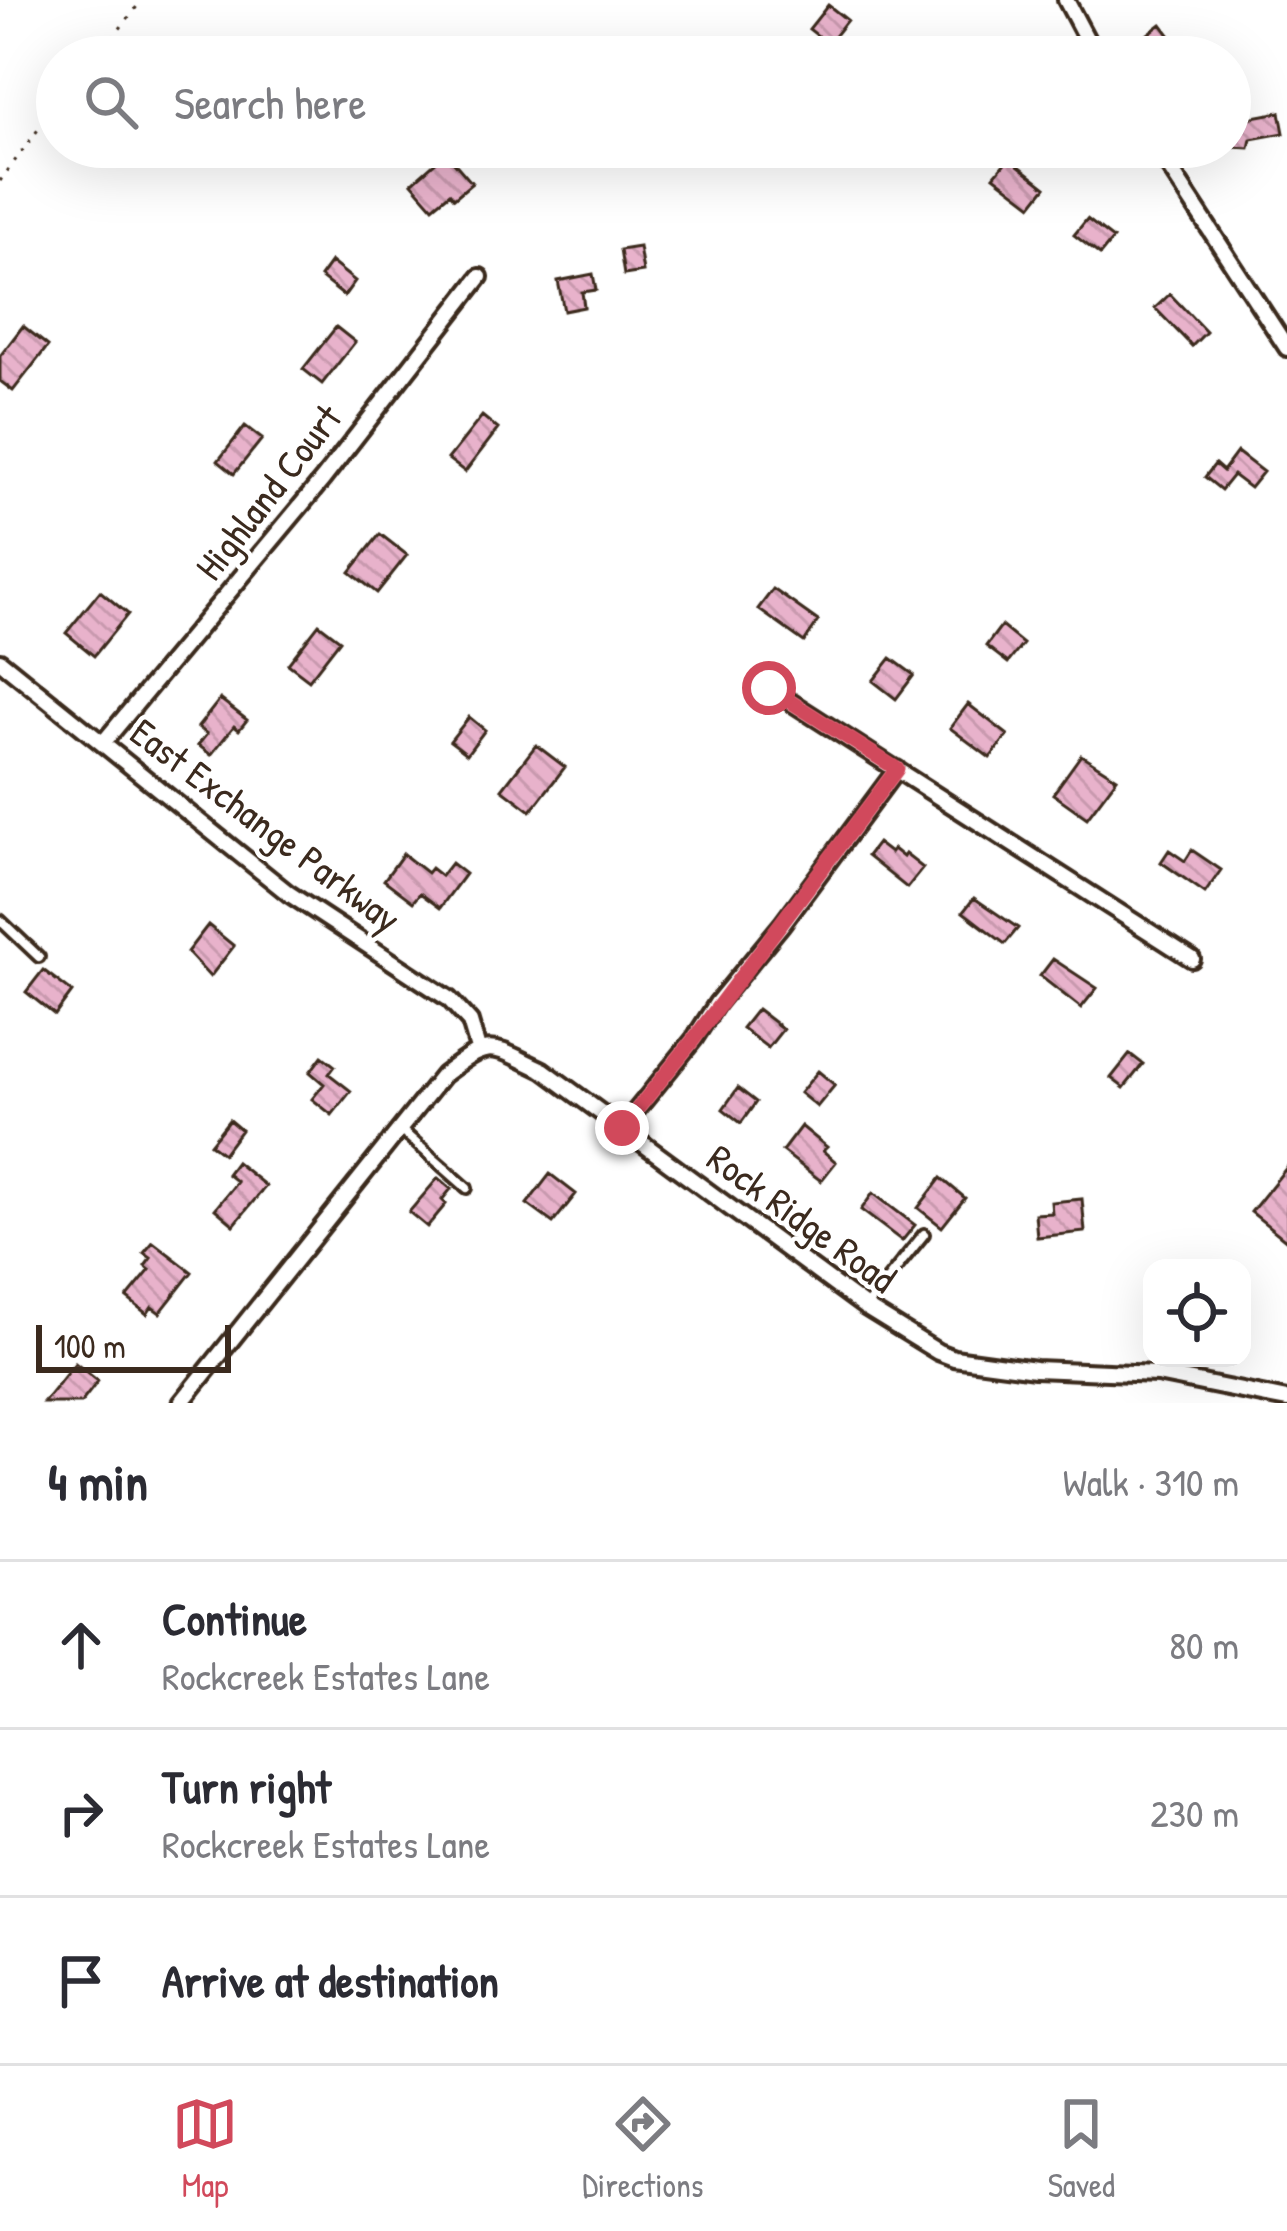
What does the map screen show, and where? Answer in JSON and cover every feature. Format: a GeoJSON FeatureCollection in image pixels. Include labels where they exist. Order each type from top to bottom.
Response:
{"type":"FeatureCollection","features":[{"type":"Feature","properties":{"kind":"street"},"geometry":{"type":"LineString","coordinates":[[1066,0],[1085,36]]}},
{"type":"Feature","properties":{"kind":"street"},"geometry":{"type":"LineString","coordinates":[[1170,168],[1287,348]]}},
{"type":"Feature","properties":{"kind":"street","name":"Highland Court"},"geometry":{"type":"LineString","coordinates":[[103,743],[323,479],[479,277]]}},
{"type":"Feature","properties":{"kind":"street","name":"East Exchange Parkway"},"geometry":{"type":"LineString","coordinates":[[0,661],[288,893],[449,1000],[470,1022],[478,1049]]}},
{"type":"Feature","properties":{"kind":"street"},"geometry":{"type":"LineString","coordinates":[[769,688],[1192,959]]}},
{"type":"Feature","properties":{"kind":"street"},"geometry":{"type":"LineString","coordinates":[[622,1128],[897,769]]}},
{"type":"Feature","properties":{"kind":"street"},"geometry":{"type":"LineString","coordinates":[[182,1403],[443,1075],[478,1049]]}},
{"type":"Feature","properties":{"kind":"street","name":"Rock Ridge Road"},"geometry":{"type":"LineString","coordinates":[[478,1049],[499,1049],[543,1070],[866,1307],[954,1358],[1036,1369],[1157,1374],[1287,1400]]}},
{"type":"Feature","properties":{"kind":"lane"},"geometry":{"type":"LineString","coordinates":[[0,920],[39,957]]}},
{"type":"Feature","properties":{"kind":"lane"},"geometry":{"type":"LineString","coordinates":[[400,1129],[467,1188]]}},
{"type":"Feature","properties":{"kind":"lane"},"geometry":{"type":"LineString","coordinates":[[866,1307],[924,1234]]}},
{"type":"Feature","properties":{"kind":"path"},"geometry":{"type":"LineString","coordinates":[[114,36],[142,0]]}},
{"type":"Feature","properties":{"kind":"path"},"geometry":{"type":"LineString","coordinates":[[0,181],[36,132]]}},
{"type":"Feature","properties":{"kind":"building"},"geometry":{"type":"Polygon","coordinates":[[[828,5],[847,20],[834,36],[818,36],[809,29],[828,5]]]}},
{"type":"Feature","properties":{"kind":"building"},"geometry":{"type":"Polygon","coordinates":[[[1161,24],[1170,36],[1145,36],[1161,24]]]}},
{"type":"Feature","properties":{"kind":"building"},"geometry":{"type":"Polygon","coordinates":[[[1280,112],[1284,133],[1251,139],[1251,117],[1280,112]]]}},
{"type":"Feature","properties":{"kind":"building"},"geometry":{"type":"Polygon","coordinates":[[[429,168],[459,168],[472,183],[433,207],[412,183],[429,168]]]}},
{"type":"Feature","properties":{"kind":"building"},"geometry":{"type":"Polygon","coordinates":[[[1001,168],[1022,168],[1046,187],[1032,205],[994,176],[1001,168]]]}},
{"type":"Feature","properties":{"kind":"building"},"geometry":{"type":"Polygon","coordinates":[[[1087,219],[1113,239],[1100,255],[1074,235],[1087,219]]]}},
{"type":"Feature","properties":{"kind":"building"},"geometry":{"type":"Polygon","coordinates":[[[639,247],[643,272],[624,275],[620,250],[639,247]]]}},
{"type":"Feature","properties":{"kind":"building"},"geometry":{"type":"Polygon","coordinates":[[[331,262],[355,281],[344,296],[320,277],[331,262]]]}},
{"type":"Feature","properties":{"kind":"building"},"geometry":{"type":"Polygon","coordinates":[[[593,274],[596,290],[582,292],[584,307],[564,311],[558,281],[593,274]]]}},
{"type":"Feature","properties":{"kind":"building"},"geometry":{"type":"Polygon","coordinates":[[[1170,294],[1206,332],[1192,346],[1155,308],[1170,294]]]}},
{"type":"Feature","properties":{"kind":"building"},"geometry":{"type":"Polygon","coordinates":[[[23,326],[48,346],[13,391],[0,381],[0,356],[23,326]]]}},
{"type":"Feature","properties":{"kind":"building"},"geometry":{"type":"Polygon","coordinates":[[[336,327],[355,342],[322,384],[303,369],[336,327]]]}},
{"type":"Feature","properties":{"kind":"building"},"geometry":{"type":"Polygon","coordinates":[[[482,416],[498,429],[465,472],[448,459],[482,416]]]}},
{"type":"Feature","properties":{"kind":"building"},"geometry":{"type":"Polygon","coordinates":[[[245,426],[262,439],[234,474],[218,461],[245,426]]]}},
{"type":"Feature","properties":{"kind":"building"},"geometry":{"type":"Polygon","coordinates":[[[1237,452],[1263,472],[1250,488],[1233,475],[1221,490],[1205,477],[1215,464],[1223,471],[1237,452]]]}},
{"type":"Feature","properties":{"kind":"building"},"geometry":{"type":"Polygon","coordinates":[[[380,534],[407,555],[377,593],[350,572],[380,534]]]}},
{"type":"Feature","properties":{"kind":"building"},"geometry":{"type":"Polygon","coordinates":[[[773,589],[818,621],[804,642],[758,609],[773,589]]]}},
{"type":"Feature","properties":{"kind":"building"},"geometry":{"type":"Polygon","coordinates":[[[100,591],[128,614],[94,656],[66,633],[100,591]]]}},
{"type":"Feature","properties":{"kind":"building"},"geometry":{"type":"Polygon","coordinates":[[[319,624],[340,640],[309,680],[288,664],[319,624]]]}},
{"type":"Feature","properties":{"kind":"building"},"geometry":{"type":"Polygon","coordinates":[[[1001,626],[1023,644],[1008,663],[986,646],[1001,626]]]}},
{"type":"Feature","properties":{"kind":"building"},"geometry":{"type":"Polygon","coordinates":[[[891,658],[914,675],[896,699],[873,681],[891,658]]]}},
{"type":"Feature","properties":{"kind":"building"},"geometry":{"type":"Polygon","coordinates":[[[220,699],[247,720],[239,730],[234,726],[211,755],[198,745],[207,734],[198,727],[220,699]]]}},
{"type":"Feature","properties":{"kind":"building"},"geometry":{"type":"Polygon","coordinates":[[[968,704],[1008,735],[990,758],[950,728],[968,704]]]}},
{"type":"Feature","properties":{"kind":"building"},"geometry":{"type":"Polygon","coordinates":[[[469,717],[485,730],[467,754],[450,741],[469,717]]]}},
{"type":"Feature","properties":{"kind":"building"},"geometry":{"type":"Polygon","coordinates":[[[536,745],[565,767],[531,811],[502,789],[536,745]]]}},
{"type":"Feature","properties":{"kind":"building"},"geometry":{"type":"Polygon","coordinates":[[[1081,755],[1117,778],[1087,818],[1053,794],[1081,755]]]}},
{"type":"Feature","properties":{"kind":"building"},"geometry":{"type":"Polygon","coordinates":[[[877,843],[890,853],[893,849],[905,854],[923,868],[907,888],[867,856],[877,843]]]}},
{"type":"Feature","properties":{"kind":"building"},"geometry":{"type":"Polygon","coordinates":[[[1169,850],[1185,861],[1192,850],[1221,870],[1205,893],[1161,862],[1169,850]]]}},
{"type":"Feature","properties":{"kind":"building"},"geometry":{"type":"Polygon","coordinates":[[[403,854],[427,873],[431,868],[441,876],[451,863],[465,874],[440,908],[420,893],[413,902],[384,880],[403,854]]]}},
{"type":"Feature","properties":{"kind":"building"},"geometry":{"type":"Polygon","coordinates":[[[974,898],[1018,928],[1005,944],[963,912],[974,898]]]}},
{"type":"Feature","properties":{"kind":"building"},"geometry":{"type":"Polygon","coordinates":[[[208,925],[234,946],[210,977],[187,952],[208,925]]]}},
{"type":"Feature","properties":{"kind":"building"},"geometry":{"type":"Polygon","coordinates":[[[1053,959],[1097,988],[1081,1008],[1040,976],[1053,959]]]}},
{"type":"Feature","properties":{"kind":"building"},"geometry":{"type":"Polygon","coordinates":[[[43,970],[72,992],[55,1015],[26,992],[43,970]]]}},
{"type":"Feature","properties":{"kind":"building"},"geometry":{"type":"Polygon","coordinates":[[[757,1009],[783,1029],[768,1048],[742,1028],[757,1009]]]}},
{"type":"Feature","properties":{"kind":"building"},"geometry":{"type":"Polygon","coordinates":[[[1130,1054],[1143,1064],[1124,1088],[1111,1078],[1130,1054]]]}},
{"type":"Feature","properties":{"kind":"building"},"geometry":{"type":"Polygon","coordinates":[[[322,1056],[335,1066],[329,1074],[351,1091],[332,1115],[312,1099],[324,1084],[310,1072],[322,1056]]]}},
{"type":"Feature","properties":{"kind":"building"},"geometry":{"type":"Polygon","coordinates":[[[818,1071],[835,1085],[817,1107],[800,1093],[818,1071]]]}},
{"type":"Feature","properties":{"kind":"building"},"geometry":{"type":"Polygon","coordinates":[[[738,1088],[756,1102],[741,1123],[723,1109],[738,1088]]]}},
{"type":"Feature","properties":{"kind":"building"},"geometry":{"type":"Polygon","coordinates":[[[229,1120],[241,1130],[223,1154],[210,1144],[229,1120]]]}},
{"type":"Feature","properties":{"kind":"building"},"geometry":{"type":"Polygon","coordinates":[[[801,1126],[827,1147],[823,1151],[836,1162],[821,1181],[782,1151],[801,1126]]]}},
{"type":"Feature","properties":{"kind":"building"},"geometry":{"type":"Polygon","coordinates":[[[236,1162],[266,1186],[234,1225],[215,1209],[237,1182],[227,1174],[236,1162]]]}},
{"type":"Feature","properties":{"kind":"building"},"geometry":{"type":"Polygon","coordinates":[[[1287,1167],[1287,1241],[1251,1212],[1287,1167]]]}},
{"type":"Feature","properties":{"kind":"building"},"geometry":{"type":"Polygon","coordinates":[[[550,1174],[576,1194],[553,1223],[527,1204],[550,1174]]]}},
{"type":"Feature","properties":{"kind":"building"},"geometry":{"type":"Polygon","coordinates":[[[438,1178],[451,1189],[442,1200],[446,1204],[427,1227],[409,1212],[438,1178]]]}},
{"type":"Feature","properties":{"kind":"building"},"geometry":{"type":"Polygon","coordinates":[[[941,1178],[965,1198],[942,1227],[918,1208],[941,1178]]]}},
{"type":"Feature","properties":{"kind":"building"},"geometry":{"type":"Polygon","coordinates":[[[873,1193],[915,1225],[902,1241],[861,1210],[873,1193]]]}},
{"type":"Feature","properties":{"kind":"building"},"geometry":{"type":"Polygon","coordinates":[[[1082,1199],[1085,1232],[1037,1237],[1035,1214],[1052,1213],[1051,1202],[1082,1199]]]}},
{"type":"Feature","properties":{"kind":"building"},"geometry":{"type":"Polygon","coordinates":[[[153,1242],[192,1272],[160,1313],[152,1307],[147,1314],[127,1298],[150,1270],[145,1266],[151,1258],[144,1253],[153,1242]]]}},
{"type":"Feature","properties":{"kind":"building"},"geometry":{"type":"Polygon","coordinates":[[[75,1363],[98,1381],[81,1403],[43,1403],[75,1363]]]}},
{"type":"Feature","properties":{"kind":"route"},"geometry":{"type":"LineString","coordinates":[[622,1128],[897,769],[769,688]]}}]}
